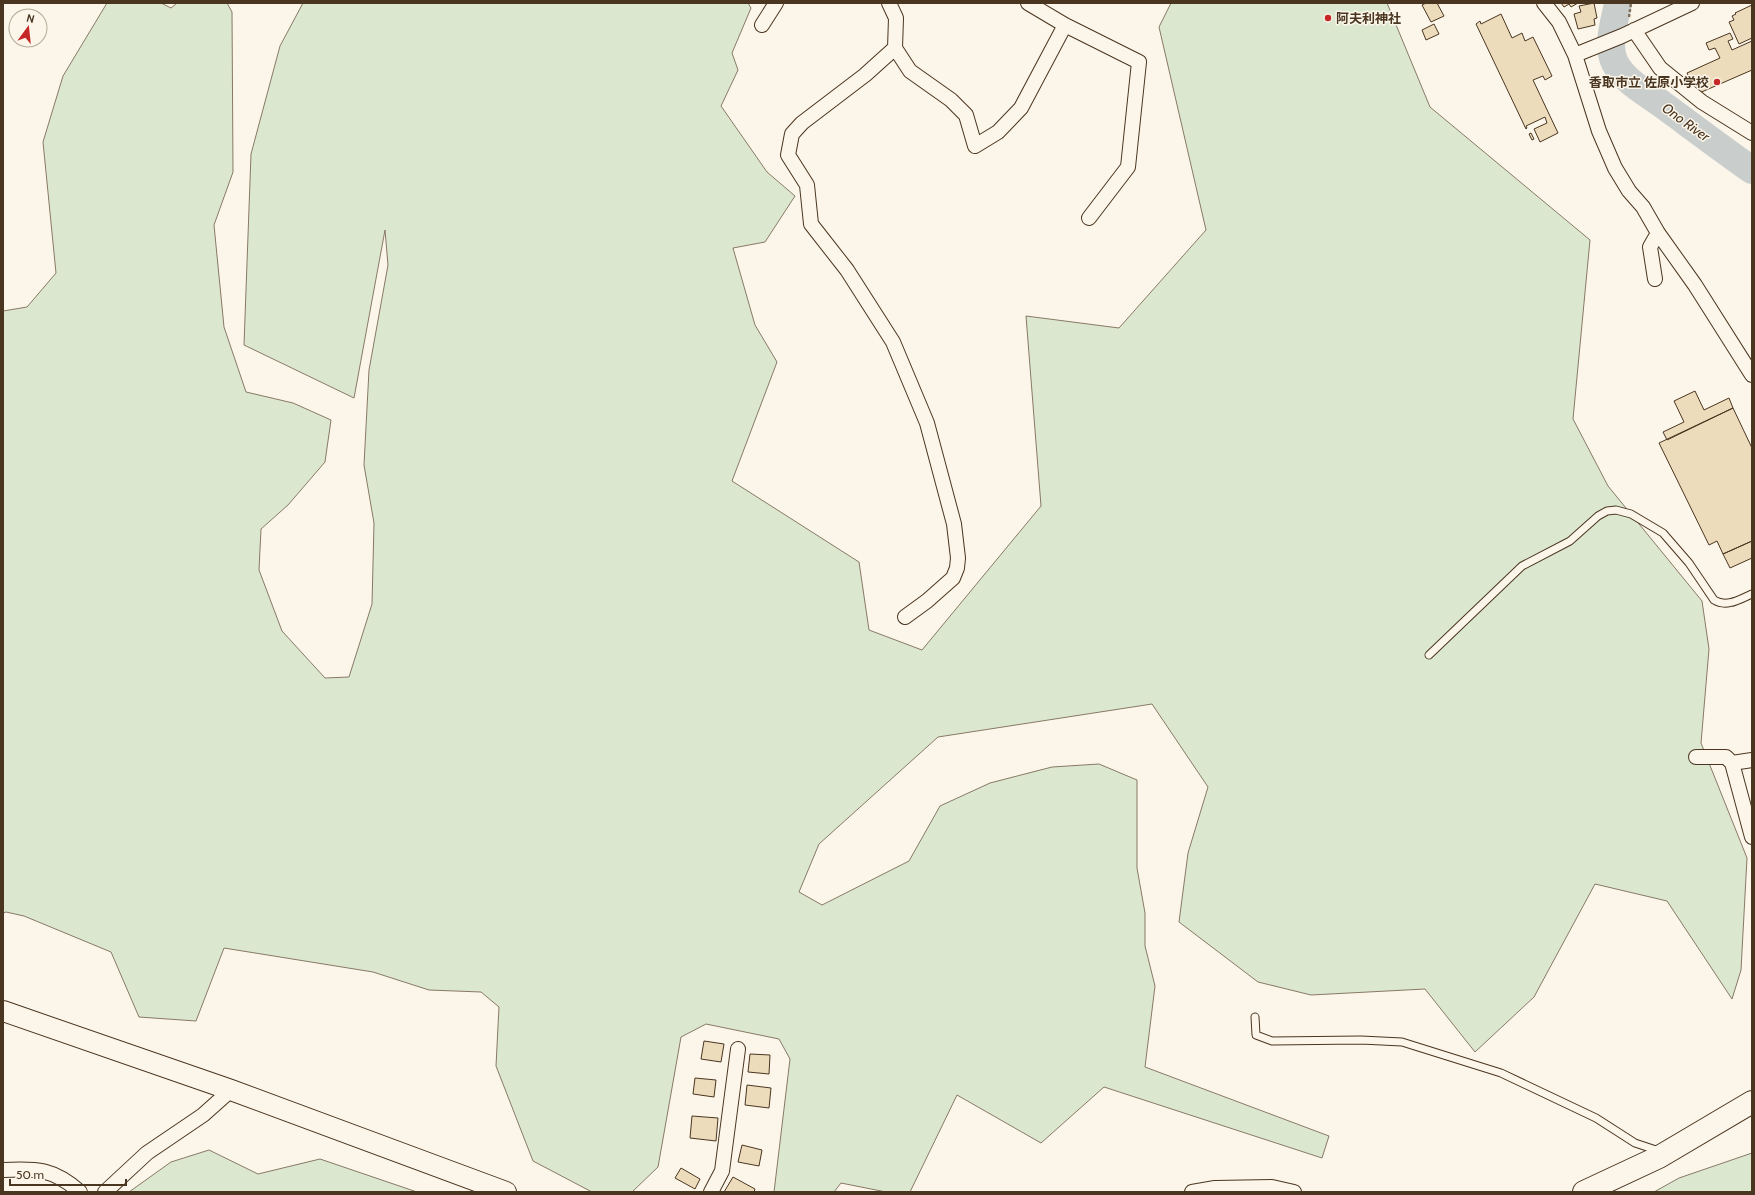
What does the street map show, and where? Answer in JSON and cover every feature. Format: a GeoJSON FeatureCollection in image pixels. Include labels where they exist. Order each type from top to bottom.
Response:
{"type":"FeatureCollection","features":[{"type":"Feature","properties":{"kind":"main road"},"geometry":{"type":"LineString","coordinates":[[1584,1192],[1605,1188],[1666,1154],[1752,1102]]}},
{"type":"Feature","properties":{"kind":"street"},"geometry":{"type":"LineString","coordinates":[[762,25],[776,3]]}},
{"type":"Feature","properties":{"kind":"street"},"geometry":{"type":"LineString","coordinates":[[889,3],[896,18],[895,48],[910,71],[952,100],[966,115],[975,146],[998,132],[1021,108],[1066,25]]}},
{"type":"Feature","properties":{"kind":"street"},"geometry":{"type":"LineString","coordinates":[[1028,3],[1066,25],[1139,62],[1128,167],[1089,218]]}},
{"type":"Feature","properties":{"kind":"street"},"geometry":{"type":"LineString","coordinates":[[1544,3],[1559,22],[1575,55],[1599,131],[1616,168],[1629,191],[1643,207],[1658,233],[1695,286],[1752,375]]}},
{"type":"Feature","properties":{"kind":"street"},"geometry":{"type":"LineString","coordinates":[[1575,55],[1598,47],[1692,3]]}},
{"type":"Feature","properties":{"kind":"street"},"geometry":{"type":"LineString","coordinates":[[1628,33],[1660,68],[1702,102],[1752,133]]}},
{"type":"Feature","properties":{"kind":"street"},"geometry":{"type":"LineString","coordinates":[[895,48],[865,75],[802,123],[792,134],[788,155],[807,185],[811,224],[847,270],[893,342],[927,423],[954,524],[958,558],[957,568],[953,578],[927,601],[905,617]]}},
{"type":"Feature","properties":{"kind":"street"},"geometry":{"type":"LineString","coordinates":[[1655,279],[1650,247],[1658,233]]}},
{"type":"Feature","properties":{"kind":"street"},"geometry":{"type":"LineString","coordinates":[[1696,757],[1726,757],[1732,763],[1752,837]]}},
{"type":"Feature","properties":{"kind":"street"},"geometry":{"type":"LineString","coordinates":[[1732,763],[1752,760]]}},
{"type":"Feature","properties":{"kind":"street"},"geometry":{"type":"LineString","coordinates":[[3,1011],[231,1090],[506,1192]]}},
{"type":"Feature","properties":{"kind":"street"},"geometry":{"type":"LineString","coordinates":[[711,1192],[722,1171],[738,1048]]}},
{"type":"Feature","properties":{"kind":"street"},"geometry":{"type":"LineString","coordinates":[[106,1192],[147,1153],[203,1115],[231,1090]]}},
{"type":"Feature","properties":{"kind":"street"},"geometry":{"type":"LineString","coordinates":[[3,1170],[26,1168],[42,1170],[56,1174],[80,1192]]}},
{"type":"Feature","properties":{"kind":"street"},"geometry":{"type":"LineString","coordinates":[[1192,1192],[1216,1188],[1272,1187],[1294,1192]]}},
{"type":"Feature","properties":{"kind":"lane"},"geometry":{"type":"LineString","coordinates":[[1429,655],[1522,566],[1570,541],[1598,516],[1607,511],[1616,510],[1631,514],[1663,533],[1689,563],[1714,600],[1720,603],[1728,604],[1752,594]]}},
{"type":"Feature","properties":{"kind":"lane"},"geometry":{"type":"LineString","coordinates":[[1255,1017],[1256,1035],[1272,1041],[1361,1040],[1402,1042],[1501,1073],[1596,1118],[1635,1143],[1666,1154]]}},
{"type":"Feature","properties":{"kind":"green space"},"geometry":{"type":"Polygon","coordinates":[[[107,3],[161,3],[171,8],[177,3],[227,3],[232,12],[233,172],[214,225],[224,327],[246,392],[293,403],[331,420],[325,462],[288,505],[261,529],[259,570],[282,631],[325,678],[349,677],[372,604],[374,523],[364,465],[369,370],[388,265],[385,230],[354,398],[244,345],[251,154],[280,46],[303,3],[748,3],[751,8],[732,53],[738,70],[721,106],[767,172],[795,196],[765,242],[733,248],[755,325],[777,362],[732,481],[859,562],[869,630],[922,650],[1041,506],[1026,316],[1119,328],[1206,230],[1159,27],[1171,3],[1387,3],[1430,107],[1590,240],[1573,419],[1608,486],[1702,601],[1709,649],[1701,743],[1747,858],[1741,970],[1732,999],[1667,901],[1595,884],[1534,997],[1475,1052],[1425,989],[1311,995],[1258,982],[1179,922],[1188,853],[1208,787],[1152,704],[938,737],[819,844],[799,892],[822,905],[909,861],[940,806],[990,783],[1052,767],[1099,764],[1137,780],[1137,868],[1145,913],[1145,946],[1155,986],[1145,1067],[1329,1136],[1322,1158],[1104,1087],[1041,1143],[957,1095],[910,1192],[886,1192],[841,1183],[834,1192],[774,1192],[790,1059],[779,1039],[706,1024],[681,1037],[658,1167],[632,1192],[592,1192],[533,1161],[496,1066],[499,1007],[481,992],[429,990],[373,972],[224,948],[196,1021],[139,1017],[111,952],[24,916],[6,912],[3,913],[3,311],[27,307],[56,273],[43,142],[63,76],[107,3]]]}},
{"type":"Feature","properties":{"kind":"green space"},"geometry":{"type":"Polygon","coordinates":[[[209,1150],[258,1174],[320,1159],[417,1192],[129,1192],[171,1162],[209,1150]]]}},
{"type":"Feature","properties":{"kind":"green space"},"geometry":{"type":"Polygon","coordinates":[[[1752,1153],[1752,1192],[1654,1192],[1679,1178],[1752,1153]]]}},
{"type":"Feature","properties":{"kind":"shaded area"},"geometry":{"type":"Polygon","coordinates":[[[1609,3],[1627,3],[1623,30],[1602,37],[1609,3]]]}},
{"type":"Feature","properties":{"kind":"building"},"geometry":{"type":"Polygon","coordinates":[[[1426,3],[1437,3],[1444,16],[1431,22],[1422,5],[1426,3]]]}},
{"type":"Feature","properties":{"kind":"building"},"geometry":{"type":"Polygon","coordinates":[[[1561,3],[1578,3],[1571,7],[1569,4],[1564,7],[1561,3]]]}},
{"type":"Feature","properties":{"kind":"building"},"geometry":{"type":"Polygon","coordinates":[[[1594,3],[1597,18],[1594,19],[1595,25],[1578,29],[1574,14],[1581,12],[1579,6],[1594,3]]]}},
{"type":"Feature","properties":{"kind":"building"},"geometry":{"type":"Polygon","coordinates":[[[1752,5],[1752,38],[1739,44],[1729,22],[1734,20],[1732,16],[1736,14],[1735,13],[1752,5]]]}},
{"type":"Feature","properties":{"kind":"building"},"geometry":{"type":"Polygon","coordinates":[[[1501,14],[1512,38],[1522,33],[1525,41],[1533,37],[1552,76],[1545,80],[1543,76],[1533,80],[1558,133],[1540,142],[1534,129],[1547,123],[1545,117],[1526,126],[1526,129],[1476,24],[1480,21],[1481,24],[1501,14]]]}},
{"type":"Feature","properties":{"kind":"building"},"geometry":{"type":"Polygon","coordinates":[[[1434,24],[1439,34],[1426,40],[1422,30],[1434,24]]]}},
{"type":"Feature","properties":{"kind":"building"},"geometry":{"type":"Polygon","coordinates":[[[1730,33],[1733,39],[1728,41],[1732,50],[1752,41],[1752,70],[1697,94],[1687,73],[1720,58],[1715,48],[1709,50],[1706,43],[1730,33]]]}},
{"type":"Feature","properties":{"kind":"building"},"geometry":{"type":"Polygon","coordinates":[[[1531,133],[1534,139],[1532,140],[1529,134],[1531,133]]]}},
{"type":"Feature","properties":{"kind":"building"},"geometry":{"type":"Polygon","coordinates":[[[1695,391],[1704,410],[1729,398],[1733,408],[1667,440],[1663,432],[1684,422],[1674,401],[1695,391]]]}},
{"type":"Feature","properties":{"kind":"building"},"geometry":{"type":"Polygon","coordinates":[[[1733,408],[1752,448],[1752,541],[1723,554],[1717,541],[1709,545],[1659,443],[1733,408]]]}},
{"type":"Feature","properties":{"kind":"building"},"geometry":{"type":"Polygon","coordinates":[[[1752,541],[1752,558],[1730,568],[1723,554],[1752,541]]]}},
{"type":"Feature","properties":{"kind":"building"},"geometry":{"type":"Polygon","coordinates":[[[704,1041],[724,1044],[721,1062],[701,1059],[704,1041]]]}},
{"type":"Feature","properties":{"kind":"building"},"geometry":{"type":"Polygon","coordinates":[[[750,1054],[770,1055],[769,1074],[748,1072],[750,1054]]]}},
{"type":"Feature","properties":{"kind":"building"},"geometry":{"type":"Polygon","coordinates":[[[695,1078],[716,1080],[714,1097],[693,1094],[695,1078]]]}},
{"type":"Feature","properties":{"kind":"building"},"geometry":{"type":"Polygon","coordinates":[[[747,1085],[771,1088],[769,1108],[745,1105],[747,1085]]]}},
{"type":"Feature","properties":{"kind":"building"},"geometry":{"type":"Polygon","coordinates":[[[692,1116],[718,1118],[716,1141],[690,1138],[692,1116]]]}},
{"type":"Feature","properties":{"kind":"building"},"geometry":{"type":"Polygon","coordinates":[[[742,1145],[762,1150],[759,1166],[738,1162],[742,1145]]]}},
{"type":"Feature","properties":{"kind":"building"},"geometry":{"type":"Polygon","coordinates":[[[681,1168],[700,1179],[695,1189],[675,1178],[681,1168]]]}},
{"type":"Feature","properties":{"kind":"building"},"geometry":{"type":"Polygon","coordinates":[[[733,1177],[755,1189],[754,1192],[724,1192],[733,1177]]]}},
{"type":"Feature","properties":{"kind":"waterway","name":"Ono River"},"geometry":{"type":"LineString","coordinates":[[1618,3],[1612,33],[1611,49],[1612,56],[1619,70],[1637,87],[1752,170]]}},
{"type":"Feature","properties":{"kind":"place","name":"阿夫利神社"},"geometry":{"type":"Point","coordinates":[1328,18]}},
{"type":"Feature","properties":{"kind":"place","name":"香取市立 佐原小学校"},"geometry":{"type":"Point","coordinates":[1717,82]}}]}
